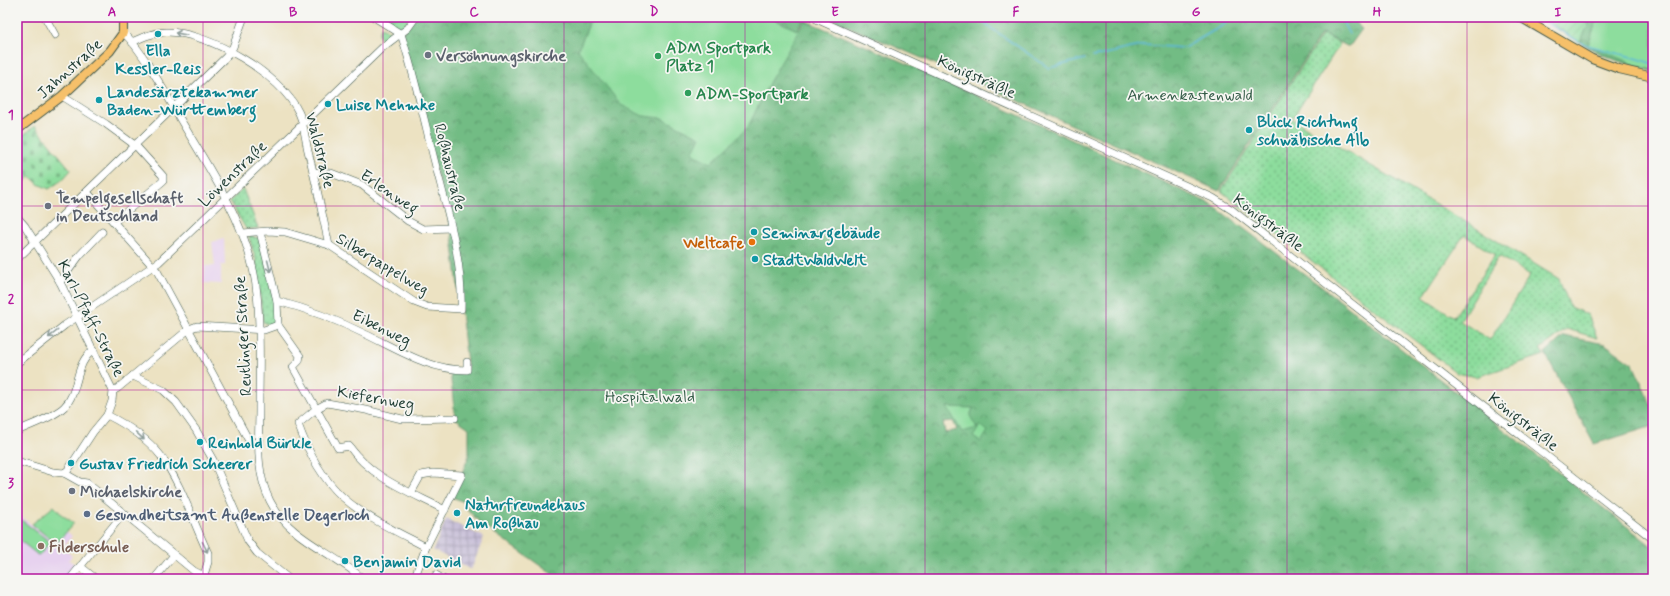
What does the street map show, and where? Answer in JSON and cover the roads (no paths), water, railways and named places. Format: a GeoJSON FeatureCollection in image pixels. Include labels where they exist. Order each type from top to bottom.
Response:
{"type":"FeatureCollection","features":[{"type":"Feature","properties":{"kind":"main road","name":"Jahnstraße"},"geometry":{"type":"LineString","coordinates":[[17,130],[62,96],[110,51],[123,33],[123,17]]}},
{"type":"Feature","properties":{"kind":"main road"},"geometry":{"type":"LineString","coordinates":[[1520,17],[1592,59],[1619,69],[1653,77]]}},
{"type":"Feature","properties":{"kind":"street"},"geometry":{"type":"LineString","coordinates":[[45,17],[55,35]]}},
{"type":"Feature","properties":{"kind":"street"},"geometry":{"type":"LineString","coordinates":[[17,259],[136,146],[230,52],[244,17]]}},
{"type":"Feature","properties":{"kind":"street"},"geometry":{"type":"LineString","coordinates":[[374,17],[401,34]]}},
{"type":"Feature","properties":{"kind":"street","name":"Löwenstraße"},"geometry":{"type":"LineString","coordinates":[[17,363],[77,316],[154,266],[383,47],[408,28],[416,17]]}},
{"type":"Feature","properties":{"kind":"street","name":"Königsträßle"},"geometry":{"type":"LineString","coordinates":[[812,17],[1212,198],[1238,214],[1653,539]]}},
{"type":"Feature","properties":{"kind":"street","name":"Waldstraße"},"geometry":{"type":"LineString","coordinates":[[132,42],[154,33],[174,32],[203,39],[221,46],[257,67],[276,82],[292,101],[302,124],[330,246]]}},
{"type":"Feature","properties":{"kind":"street","name":"Reutlinger Straße"},"geometry":{"type":"LineString","coordinates":[[123,33],[132,42],[175,108],[243,233],[256,286],[259,330],[258,444],[262,480],[271,502],[285,523],[301,537],[363,579]]}},
{"type":"Feature","properties":{"kind":"street","name":"Roßhaustraße"},"geometry":{"type":"LineString","coordinates":[[401,34],[411,64],[452,228],[460,281],[461,309]]}},
{"type":"Feature","properties":{"kind":"street"},"geometry":{"type":"LineString","coordinates":[[62,96],[106,124],[136,146],[163,176],[163,181],[115,221]]}},
{"type":"Feature","properties":{"kind":"street","name":"Erlenweg"},"geometry":{"type":"LineString","coordinates":[[313,172],[330,174],[362,185],[399,214],[423,229],[452,228]]}},
{"type":"Feature","properties":{"kind":"street"},"geometry":{"type":"LineString","coordinates":[[87,192],[115,221],[154,266],[248,439],[258,444]]}},
{"type":"Feature","properties":{"kind":"street","name":"Karl-Pfaff-Straße"},"geometry":{"type":"LineString","coordinates":[[17,217],[26,226],[60,282],[113,390],[112,402],[107,415],[93,432],[68,470],[64,473]]}},
{"type":"Feature","properties":{"kind":"street"},"geometry":{"type":"LineString","coordinates":[[60,282],[80,255],[102,232]]}},
{"type":"Feature","properties":{"kind":"street","name":"Reutlinger Straße"},"geometry":{"type":"LineString","coordinates":[[260,232],[277,301],[278,325]]}},
{"type":"Feature","properties":{"kind":"street","name":"Silberpappelweg"},"geometry":{"type":"LineString","coordinates":[[243,233],[285,232],[330,246],[414,302],[427,307],[461,309]]}},
{"type":"Feature","properties":{"kind":"street","name":"Eibenweg"},"geometry":{"type":"LineString","coordinates":[[277,301],[303,307],[330,318],[421,362],[450,370],[467,370],[467,362]]}},
{"type":"Feature","properties":{"kind":"street"},"geometry":{"type":"LineString","coordinates":[[113,390],[133,376],[189,329],[197,326],[266,330],[278,325],[300,356],[299,362],[293,367],[338,448],[350,446],[358,459],[370,469],[390,482],[445,510]]}},
{"type":"Feature","properties":{"kind":"street"},"geometry":{"type":"LineString","coordinates":[[17,431],[64,407],[70,399],[85,360],[94,350]]}},
{"type":"Feature","properties":{"kind":"street"},"geometry":{"type":"LineString","coordinates":[[133,376],[163,390],[176,402],[196,430],[213,460],[248,541],[257,553],[289,579]]}},
{"type":"Feature","properties":{"kind":"street","name":"Kiefernweg"},"geometry":{"type":"LineString","coordinates":[[316,409],[327,403],[402,420],[455,418]]}},
{"type":"Feature","properties":{"kind":"street"},"geometry":{"type":"LineString","coordinates":[[316,409],[298,424],[309,454],[327,483],[344,500],[356,509],[426,547]]}},
{"type":"Feature","properties":{"kind":"street"},"geometry":{"type":"LineString","coordinates":[[17,461],[53,472],[64,473],[80,482],[87,483],[122,514],[194,571],[207,577],[208,553],[170,472],[160,456],[130,426],[107,415]]}},
{"type":"Feature","properties":{"kind":"street"},"geometry":{"type":"LineString","coordinates":[[412,493],[420,475],[433,473],[462,475],[426,547],[414,579]]}},
{"type":"Feature","properties":{"kind":"street"},"geometry":{"type":"LineString","coordinates":[[70,579],[122,514]]}},
{"type":"Feature","properties":{"kind":"street"},"geometry":{"type":"LineString","coordinates":[[154,579],[174,555]]}},
{"type":"Feature","properties":{"kind":"street"},"geometry":{"type":"LineString","coordinates":[[80,566],[96,579]]}},
{"type":"Feature","properties":{"kind":"street"},"geometry":{"type":"LineString","coordinates":[[436,575],[443,579]]}},
{"type":"Feature","properties":{"kind":"waterway"},"geometry":{"type":"LineString","coordinates":[[975,17],[1049,68],[1085,59]]}},
{"type":"Feature","properties":{"kind":"waterway"},"geometry":{"type":"LineString","coordinates":[[1093,57],[1144,45],[1184,48],[1225,24],[1229,17]]}},
{"type":"Feature","properties":{"kind":"waterway"},"geometry":{"type":"LineString","coordinates":[[1340,17],[1349,34]]}},
{"type":"Feature","properties":{"kind":"waterway"},"geometry":{"type":"LineString","coordinates":[[1537,17],[1583,44],[1653,64]]}},
{"type":"Feature","properties":{"kind":"place","name":"Ella Kessler-Reis"},"geometry":{"type":"Point","coordinates":[158,34]}},
{"type":"Feature","properties":{"kind":"place","name":"Versöhnungskirche"},"geometry":{"type":"Point","coordinates":[428,55]}},
{"type":"Feature","properties":{"kind":"place","name":"ADM Sportpark Platz 1"},"geometry":{"type":"Point","coordinates":[658,56]}},
{"type":"Feature","properties":{"kind":"place","name":"ADM-Sportpark"},"geometry":{"type":"Point","coordinates":[688,93]}},
{"type":"Feature","properties":{"kind":"place","name":"Landesärztekammer Baden-Württemberg"},"geometry":{"type":"Point","coordinates":[99,100]}},
{"type":"Feature","properties":{"kind":"place","name":"Luise Mehmke"},"geometry":{"type":"Point","coordinates":[328,104]}},
{"type":"Feature","properties":{"kind":"place","name":"Blick Richtung schwäbische Alb"},"geometry":{"type":"Point","coordinates":[1249,130]}},
{"type":"Feature","properties":{"kind":"place","name":"Tempelgesellschaft in Deutschland"},"geometry":{"type":"Point","coordinates":[48,206]}},
{"type":"Feature","properties":{"kind":"place","name":"Seminargebäude"},"geometry":{"type":"Point","coordinates":[754,232]}},
{"type":"Feature","properties":{"kind":"place","name":"Weltcafe"},"geometry":{"type":"Point","coordinates":[752,242]}},
{"type":"Feature","properties":{"kind":"place","name":"StadtWaldWelt"},"geometry":{"type":"Point","coordinates":[755,259]}},
{"type":"Feature","properties":{"kind":"place","name":"Reinhold Bürkle"},"geometry":{"type":"Point","coordinates":[200,442]}},
{"type":"Feature","properties":{"kind":"place","name":"Gustav Friedrich Scheerer"},"geometry":{"type":"Point","coordinates":[71,463]}},
{"type":"Feature","properties":{"kind":"place","name":"Michaelskirche"},"geometry":{"type":"Point","coordinates":[72,491]}},
{"type":"Feature","properties":{"kind":"place","name":"Naturfreundehaus Am Roßhau"},"geometry":{"type":"Point","coordinates":[457,513]}},
{"type":"Feature","properties":{"kind":"place","name":"Gesundheitsamt Außenstelle Degerloch"},"geometry":{"type":"Point","coordinates":[87,514]}},
{"type":"Feature","properties":{"kind":"place","name":"Filderschule"},"geometry":{"type":"Point","coordinates":[41,546]}},
{"type":"Feature","properties":{"kind":"place","name":"Benjamin David"},"geometry":{"type":"Point","coordinates":[345,561]}},
{"type":"Feature","properties":{"kind":"park label","name":"Armenkastenwald"},"geometry":{"type":"Point","coordinates":[1190,94]}},
{"type":"Feature","properties":{"kind":"park label","name":"Hospitalwald"},"geometry":{"type":"Point","coordinates":[650,396]}}]}
